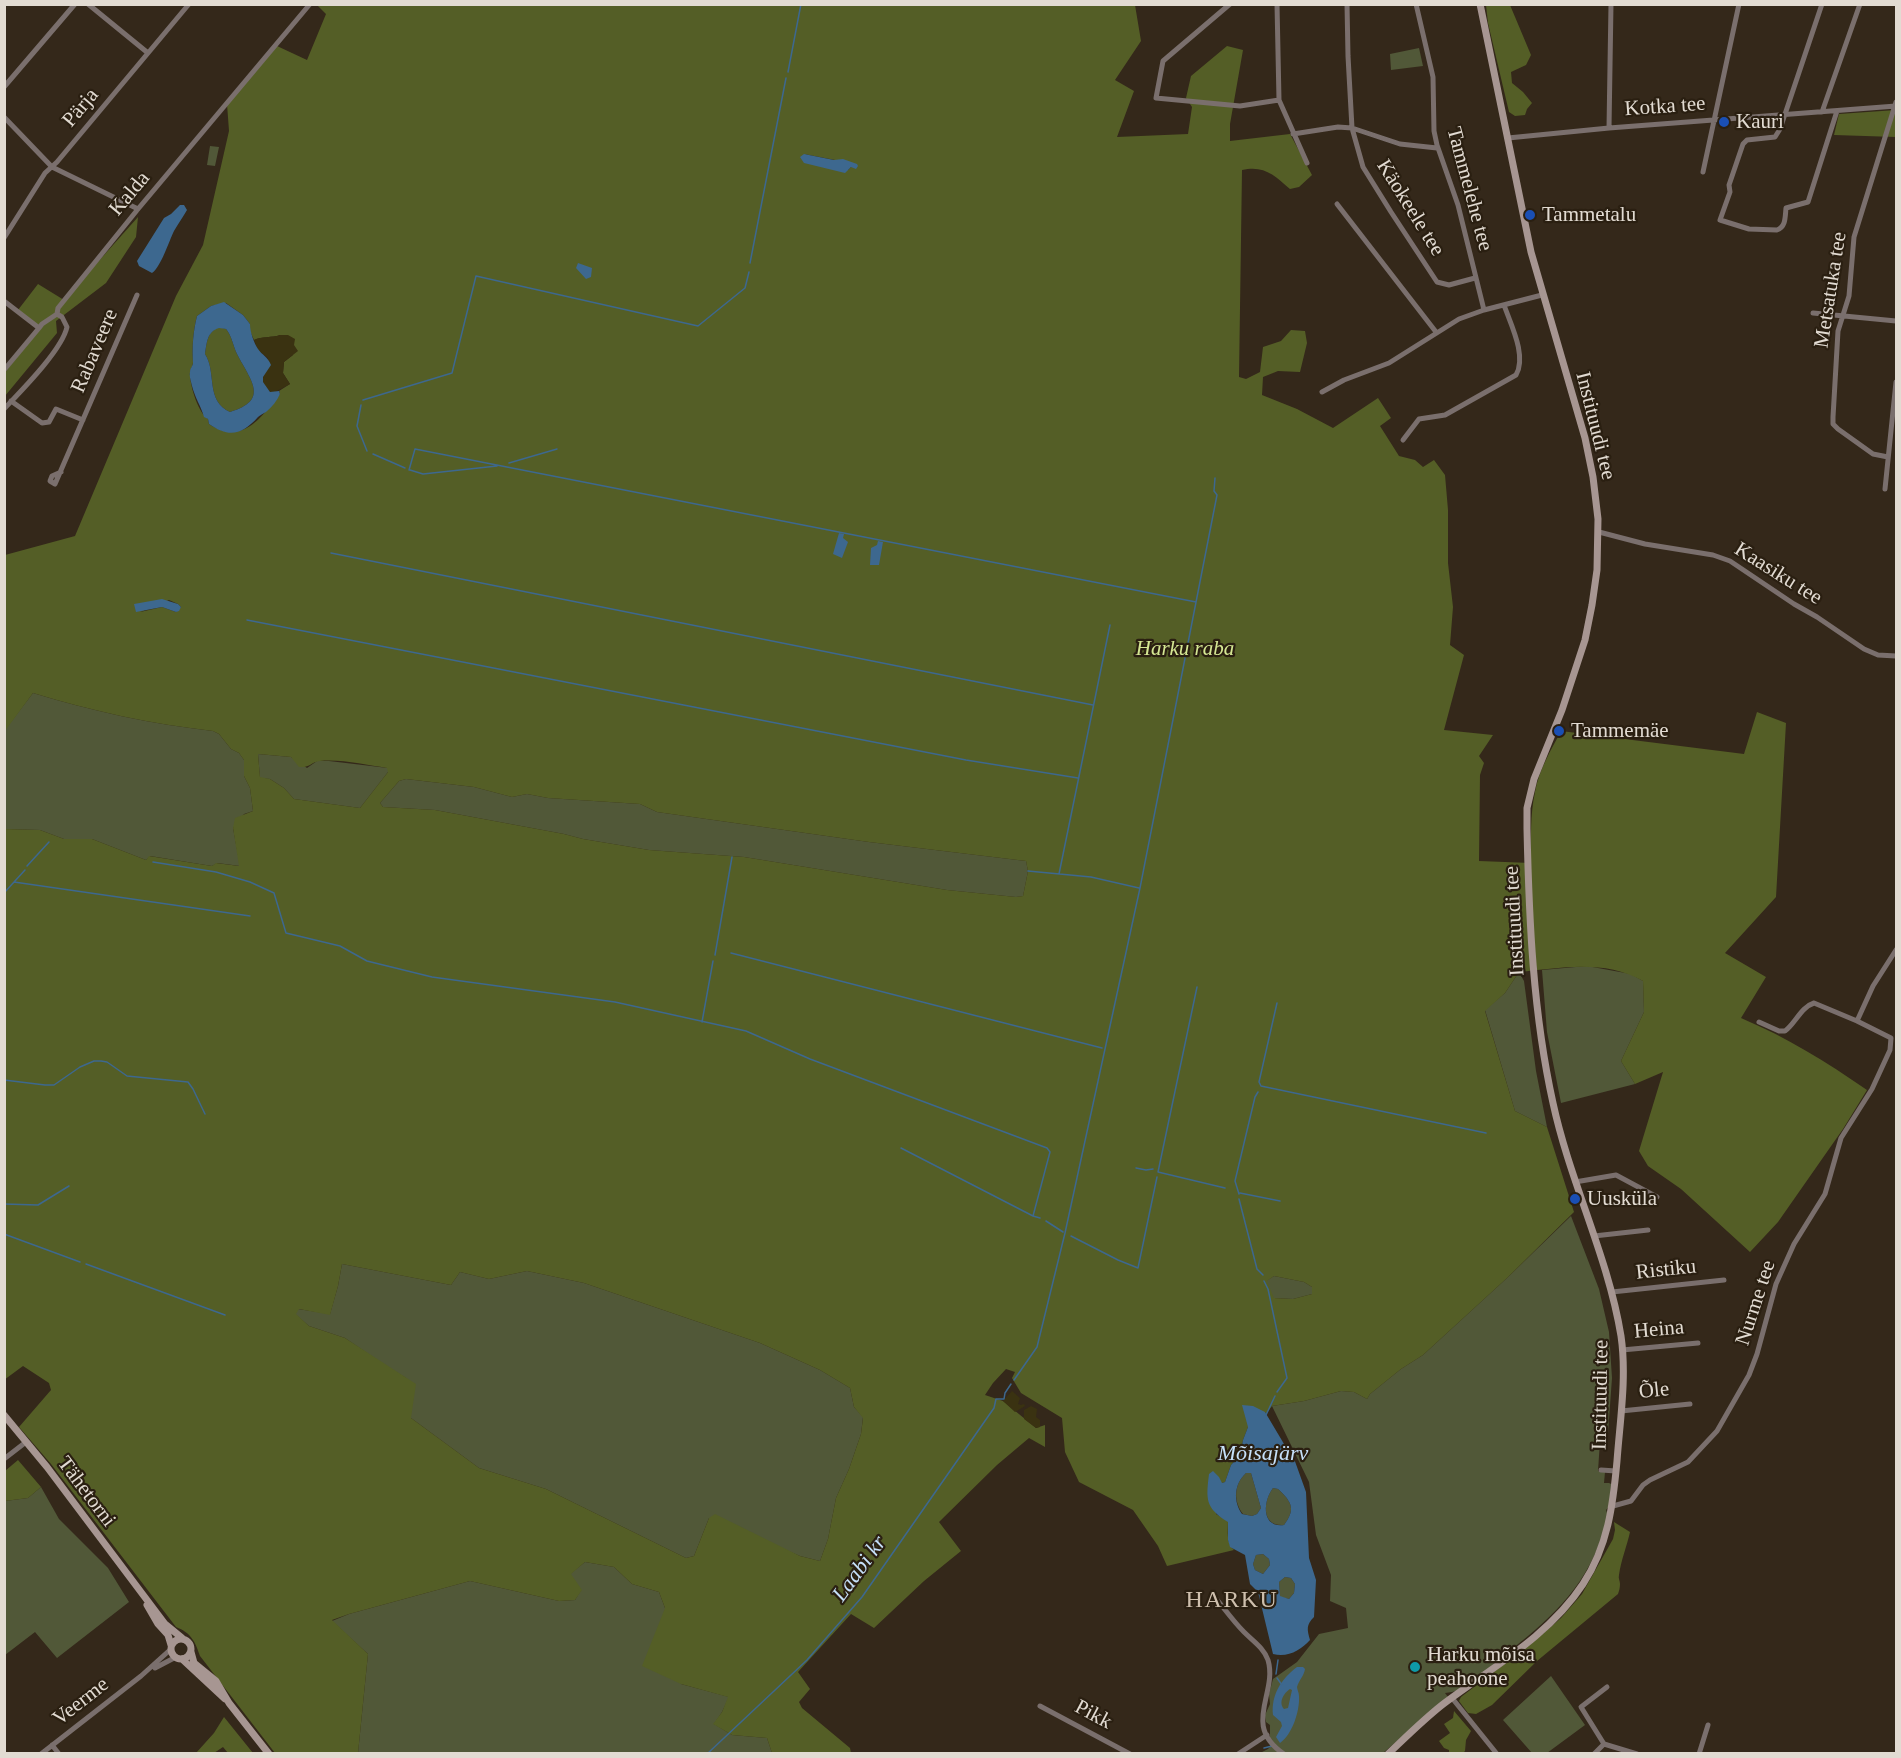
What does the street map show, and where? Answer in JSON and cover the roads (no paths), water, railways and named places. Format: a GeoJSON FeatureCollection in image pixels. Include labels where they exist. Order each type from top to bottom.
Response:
{"type":"FeatureCollection","features":[{"type":"Feature","properties":{"kind":"street"},"geometry":{"type":"LineString","coordinates":[[4,87],[75,4]]}},
{"type":"Feature","properties":{"kind":"street"},"geometry":{"type":"LineString","coordinates":[[88,4],[148,53]]}},
{"type":"Feature","properties":{"kind":"street","name":"Pärja"},"geometry":{"type":"LineString","coordinates":[[4,238],[45,173],[189,4]]}},
{"type":"Feature","properties":{"kind":"street","name":"Kalda"},"geometry":{"type":"LineString","coordinates":[[4,370],[42,324],[57,314],[58,308],[138,209],[310,4]]}},
{"type":"Feature","properties":{"kind":"street"},"geometry":{"type":"LineString","coordinates":[[1230,4],[1163,61],[1155,98],[1240,106],[1279,99]]}},
{"type":"Feature","properties":{"kind":"street"},"geometry":{"type":"LineString","coordinates":[[1277,4],[1279,99],[1307,163]]}},
{"type":"Feature","properties":{"kind":"street","name":"Käokeele tee"},"geometry":{"type":"LineString","coordinates":[[1347,4],[1352,128],[1363,166],[1390,212],[1437,282],[1449,285],[1475,278]]}},
{"type":"Feature","properties":{"kind":"street","name":"Tammelehe tee"},"geometry":{"type":"LineString","coordinates":[[1416,4],[1433,77],[1434,131],[1437,148],[1458,205],[1484,310]]}},
{"type":"Feature","properties":{"kind":"street","name":"Instituudi tee"},"geometry":{"type":"LineString","coordinates":[[1388,1754],[1428,1716],[1534,1636],[1569,1603],[1583,1585],[1598,1558],[1609,1526],[1613,1506],[1621,1411],[1622,1350],[1612,1292],[1557,1122],[1543,1046],[1535,984],[1528,859],[1529,798],[1585,640],[1592,605],[1599,532],[1593,477],[1585,438],[1542,295],[1480,4]]}},
{"type":"Feature","properties":{"kind":"street"},"geometry":{"type":"LineString","coordinates":[[1610,128],[1611,4]]}},
{"type":"Feature","properties":{"kind":"street"},"geometry":{"type":"LineString","coordinates":[[1703,172],[1739,4]]}},
{"type":"Feature","properties":{"kind":"street"},"geometry":{"type":"LineString","coordinates":[[1822,4],[1780,129],[1775,137],[1747,140],[1743,144],[1720,220],[1749,229],[1777,230],[1784,225],[1786,208],[1808,202],[1838,111]]}},
{"type":"Feature","properties":{"kind":"street"},"geometry":{"type":"LineString","coordinates":[[1822,112],[1860,4]]}},
{"type":"Feature","properties":{"kind":"street","name":"Kotka tee"},"geometry":{"type":"LineString","coordinates":[[1508,138],[1896,105]]}},
{"type":"Feature","properties":{"kind":"street","name":"Metsatuka tee"},"geometry":{"type":"LineString","coordinates":[[1888,457],[1874,454],[1833,424],[1838,331],[1849,296],[1854,237],[1896,105]]}},
{"type":"Feature","properties":{"kind":"street"},"geometry":{"type":"LineString","coordinates":[[4,117],[52,167],[138,209]]}},
{"type":"Feature","properties":{"kind":"street"},"geometry":{"type":"LineString","coordinates":[[1293,134],[1338,127],[1352,128],[1400,144],[1437,148]]}},
{"type":"Feature","properties":{"kind":"street"},"geometry":{"type":"LineString","coordinates":[[1337,204],[1436,332]]}},
{"type":"Feature","properties":{"kind":"street","name":"Rabaveere"},"geometry":{"type":"LineString","coordinates":[[61,471],[137,295]]}},
{"type":"Feature","properties":{"kind":"street"},"geometry":{"type":"LineString","coordinates":[[1322,392],[1344,380],[1389,363],[1436,332],[1459,320],[1484,310],[1542,295]]}},
{"type":"Feature","properties":{"kind":"street"},"geometry":{"type":"LineString","coordinates":[[4,301],[39,328]]}},
{"type":"Feature","properties":{"kind":"street"},"geometry":{"type":"LineString","coordinates":[[1403,440],[1419,419],[1445,415],[1516,375],[1522,358],[1504,305]]}},
{"type":"Feature","properties":{"kind":"street"},"geometry":{"type":"LineString","coordinates":[[1813,313],[1896,321]]}},
{"type":"Feature","properties":{"kind":"street"},"geometry":{"type":"LineString","coordinates":[[4,409],[62,339],[67,327],[62,317],[57,314]]}},
{"type":"Feature","properties":{"kind":"street"},"geometry":{"type":"LineString","coordinates":[[1885,489],[1896,382]]}},
{"type":"Feature","properties":{"kind":"street","name":"Rabaveere"},"geometry":{"type":"LineString","coordinates":[[11,401],[42,423],[51,420],[56,409],[83,420]]}},
{"type":"Feature","properties":{"kind":"street","name":"Kaasiku tee"},"geometry":{"type":"LineString","coordinates":[[1599,532],[1645,544],[1713,555],[1730,561],[1864,649],[1878,655],[1896,656]]}},
{"type":"Feature","properties":{"kind":"street"},"geometry":{"type":"LineString","coordinates":[[1760,1022],[1779,1031],[1785,1031],[1810,1004],[1857,1021],[1873,986],[1896,950]]}},
{"type":"Feature","properties":{"kind":"street","name":"Nurme tee"},"geometry":{"type":"LineString","coordinates":[[1613,1506],[1630,1501],[1650,1480],[1688,1462],[1717,1431],[1749,1375],[1776,1284],[1794,1244],[1825,1194],[1841,1138],[1868,1098],[1890,1050],[1891,1038],[1857,1021]]}},
{"type":"Feature","properties":{"kind":"street"},"geometry":{"type":"LineString","coordinates":[[1575,1182],[1616,1175],[1657,1197]]}},
{"type":"Feature","properties":{"kind":"street"},"geometry":{"type":"LineString","coordinates":[[1594,1236],[1648,1230]]}},
{"type":"Feature","properties":{"kind":"street","name":"Ristiku"},"geometry":{"type":"LineString","coordinates":[[1612,1292],[1724,1280]]}},
{"type":"Feature","properties":{"kind":"street","name":"Heina"},"geometry":{"type":"LineString","coordinates":[[1622,1350],[1698,1343]]}},
{"type":"Feature","properties":{"kind":"street","name":"Õle"},"geometry":{"type":"LineString","coordinates":[[1621,1411],[1690,1404]]}},
{"type":"Feature","properties":{"kind":"street","name":"Tähetorni"},"geometry":{"type":"LineString","coordinates":[[4,1416],[165,1624],[182,1638]]}},
{"type":"Feature","properties":{"kind":"street"},"geometry":{"type":"LineString","coordinates":[[4,1459],[26,1442]]}},
{"type":"Feature","properties":{"kind":"street"},"geometry":{"type":"LineString","coordinates":[[1601,1470],[1616,1471]]}},
{"type":"Feature","properties":{"kind":"street","name":"Tähetorni"},"geometry":{"type":"LineString","coordinates":[[139,1590],[154,1619],[170,1639],[171,1647]]}},
{"type":"Feature","properties":{"kind":"street"},"geometry":{"type":"LineString","coordinates":[[1214,1596],[1263,1651],[1268,1661],[1271,1674],[1262,1718],[1267,1735],[1284,1754]]}},
{"type":"Feature","properties":{"kind":"street"},"geometry":{"type":"LineString","coordinates":[[229,1703],[179,1658],[171,1647],[175,1640],[182,1638],[189,1643],[195,1663],[216,1682],[229,1703],[269,1754]]}},
{"type":"Feature","properties":{"kind":"street","name":"Veerme"},"geometry":{"type":"LineString","coordinates":[[41,1754],[141,1676],[171,1647]]}},
{"type":"Feature","properties":{"kind":"street"},"geometry":{"type":"LineString","coordinates":[[179,1658],[191,1652]]}},
{"type":"Feature","properties":{"kind":"street","name":"Veerme"},"geometry":{"type":"LineString","coordinates":[[141,1676],[166,1661],[179,1658]]}},
{"type":"Feature","properties":{"kind":"street"},"geometry":{"type":"LineString","coordinates":[[1607,1686],[1581,1707],[1604,1744],[1637,1754]]}},
{"type":"Feature","properties":{"kind":"street"},"geometry":{"type":"LineString","coordinates":[[1452,1698],[1497,1754]]}},
{"type":"Feature","properties":{"kind":"street","name":"Pikk"},"geometry":{"type":"LineString","coordinates":[[1040,1706],[1130,1754]]}},
{"type":"Feature","properties":{"kind":"street"},"geometry":{"type":"LineString","coordinates":[[1699,1754],[1708,1725]]}},
{"type":"Feature","properties":{"kind":"street"},"geometry":{"type":"LineString","coordinates":[[1238,1754],[1267,1735]]}},
{"type":"Feature","properties":{"kind":"street"},"geometry":{"type":"LineString","coordinates":[[1594,1754],[1604,1744]]}},
{"type":"Feature","properties":{"kind":"street"},"geometry":{"type":"LineString","coordinates":[[52,1745],[59,1754]]}},
{"type":"Feature","properties":{"kind":"water"},"geometry":{"type":"Polygon","coordinates":[[[804,154],[834,160],[843,159],[858,166],[856,169],[851,167],[845,173],[804,163],[800,157],[804,154]]]}},
{"type":"Feature","properties":{"kind":"water"},"geometry":{"type":"Polygon","coordinates":[[[180,205],[184,205],[187,210],[174,231],[159,265],[152,273],[139,266],[137,261],[164,218],[180,205]]]}},
{"type":"Feature","properties":{"kind":"water"},"geometry":{"type":"Polygon","coordinates":[[[578,263],[592,268],[591,277],[586,279],[576,268],[578,263]]]}},
{"type":"Feature","properties":{"kind":"water"},"geometry":{"type":"Polygon","coordinates":[[[224,302],[243,315],[250,324],[251,334],[257,347],[271,365],[263,377],[263,382],[270,392],[279,391],[280,394],[266,412],[241,431],[229,433],[209,424],[208,419],[204,417],[190,379],[197,316],[211,306],[224,302]],[[219,328],[212,332],[208,338],[205,354],[217,401],[230,412],[250,402],[254,389],[226,329],[219,328]]]}},
{"type":"Feature","properties":{"kind":"water"},"geometry":{"type":"Polygon","coordinates":[[[839,533],[844,534],[843,538],[848,542],[842,558],[833,554],[839,533]]]}},
{"type":"Feature","properties":{"kind":"water"},"geometry":{"type":"Polygon","coordinates":[[[878,541],[883,542],[879,565],[870,565],[871,548],[877,545],[878,541]]]}},
{"type":"Feature","properties":{"kind":"water"},"geometry":{"type":"Polygon","coordinates":[[[162,599],[178,604],[181,607],[179,611],[162,607],[136,612],[134,604],[162,599]]]}},
{"type":"Feature","properties":{"kind":"water","name":"Mõisajärv"},"geometry":{"type":"Polygon","coordinates":[[[1242,1405],[1253,1406],[1265,1412],[1287,1449],[1292,1453],[1306,1492],[1309,1558],[1316,1580],[1314,1617],[1308,1627],[1310,1640],[1298,1650],[1284,1655],[1273,1654],[1258,1592],[1250,1584],[1245,1555],[1230,1547],[1228,1522],[1211,1507],[1207,1490],[1209,1474],[1213,1471],[1222,1483],[1225,1482],[1231,1465],[1240,1455],[1248,1427],[1242,1405]],[[1246,1473],[1237,1487],[1237,1504],[1242,1514],[1252,1516],[1257,1514],[1261,1508],[1251,1473],[1246,1473]],[[1273,1488],[1266,1506],[1268,1518],[1277,1525],[1284,1525],[1290,1514],[1291,1506],[1278,1489],[1273,1488]],[[1263,1554],[1256,1555],[1253,1564],[1255,1570],[1263,1574],[1270,1565],[1269,1559],[1263,1554]],[[1285,1577],[1279,1582],[1280,1596],[1289,1599],[1294,1593],[1295,1584],[1291,1578],[1285,1577]]]}},
{"type":"Feature","properties":{"kind":"water"},"geometry":{"type":"Polygon","coordinates":[[[1297,1667],[1305,1669],[1297,1687],[1299,1702],[1297,1715],[1288,1734],[1280,1743],[1276,1737],[1282,1726],[1281,1722],[1273,1715],[1275,1694],[1297,1667]],[[1290,1689],[1282,1698],[1284,1709],[1288,1708],[1292,1690],[1290,1689]]]}},
{"type":"Feature","properties":{"kind":"waterway"},"geometry":{"type":"LineString","coordinates":[[788,72],[801,4]]}},
{"type":"Feature","properties":{"kind":"waterway"},"geometry":{"type":"LineString","coordinates":[[750,263],[786,78]]}},
{"type":"Feature","properties":{"kind":"waterway"},"geometry":{"type":"LineString","coordinates":[[363,400],[452,373],[476,276],[698,326],[745,288],[749,272]]}},
{"type":"Feature","properties":{"kind":"waterway"},"geometry":{"type":"LineString","coordinates":[[361,405],[357,426],[367,451]]}},
{"type":"Feature","properties":{"kind":"waterway"},"geometry":{"type":"LineString","coordinates":[[409,470],[415,449],[1196,602]]}},
{"type":"Feature","properties":{"kind":"waterway"},"geometry":{"type":"LineString","coordinates":[[509,463],[557,449]]}},
{"type":"Feature","properties":{"kind":"waterway"},"geometry":{"type":"LineString","coordinates":[[373,454],[405,468]]}},
{"type":"Feature","properties":{"kind":"waterway"},"geometry":{"type":"LineString","coordinates":[[410,470],[423,474],[497,466]]}},
{"type":"Feature","properties":{"kind":"waterway"},"geometry":{"type":"LineString","coordinates":[[1014,1380],[1037,1347],[1065,1233],[1140,888],[1217,495],[1214,491],[1215,478]]}},
{"type":"Feature","properties":{"kind":"waterway"},"geometry":{"type":"LineString","coordinates":[[331,553],[1093,705]]}},
{"type":"Feature","properties":{"kind":"waterway"},"geometry":{"type":"LineString","coordinates":[[247,620],[966,760],[1078,778]]}},
{"type":"Feature","properties":{"kind":"waterway"},"geometry":{"type":"LineString","coordinates":[[1059,874],[1110,625]]}},
{"type":"Feature","properties":{"kind":"waterway"},"geometry":{"type":"LineString","coordinates":[[27,866],[49,842]]}},
{"type":"Feature","properties":{"kind":"waterway"},"geometry":{"type":"LineString","coordinates":[[715,955],[732,857]]}},
{"type":"Feature","properties":{"kind":"waterway"},"geometry":{"type":"LineString","coordinates":[[153,862],[216,872],[250,882],[274,893],[286,933],[340,946],[367,961],[432,977],[615,1002],[746,1031],[810,1059],[1047,1148],[1050,1152],[1033,1216],[1040,1218]]}},
{"type":"Feature","properties":{"kind":"waterway"},"geometry":{"type":"LineString","coordinates":[[4,893],[25,870]]}},
{"type":"Feature","properties":{"kind":"waterway"},"geometry":{"type":"LineString","coordinates":[[1028,871],[1091,877],[1139,888]]}},
{"type":"Feature","properties":{"kind":"waterway"},"geometry":{"type":"LineString","coordinates":[[14,882],[250,916]]}},
{"type":"Feature","properties":{"kind":"waterway"},"geometry":{"type":"LineString","coordinates":[[731,953],[1102,1048]]}},
{"type":"Feature","properties":{"kind":"waterway"},"geometry":{"type":"LineString","coordinates":[[702,1022],[713,961]]}},
{"type":"Feature","properties":{"kind":"waterway"},"geometry":{"type":"LineString","coordinates":[[1197,987],[1158,1172],[1225,1188]]}},
{"type":"Feature","properties":{"kind":"waterway"},"geometry":{"type":"LineString","coordinates":[[1277,1003],[1259,1082],[1261,1086],[1486,1133]]}},
{"type":"Feature","properties":{"kind":"waterway"},"geometry":{"type":"LineString","coordinates":[[4,1080],[54,1085],[80,1067],[94,1061],[107,1062],[127,1076],[188,1082],[205,1114]]}},
{"type":"Feature","properties":{"kind":"waterway"},"geometry":{"type":"LineString","coordinates":[[1239,1194],[1235,1181],[1258,1092]]}},
{"type":"Feature","properties":{"kind":"waterway"},"geometry":{"type":"LineString","coordinates":[[901,1148],[1033,1216]]}},
{"type":"Feature","properties":{"kind":"waterway"},"geometry":{"type":"LineString","coordinates":[[1136,1168],[1153,1169]]}},
{"type":"Feature","properties":{"kind":"waterway"},"geometry":{"type":"LineString","coordinates":[[1071,1236],[1138,1268],[1157,1177]]}},
{"type":"Feature","properties":{"kind":"waterway"},"geometry":{"type":"LineString","coordinates":[[4,1204],[38,1205],[69,1186]]}},
{"type":"Feature","properties":{"kind":"waterway"},"geometry":{"type":"LineString","coordinates":[[1240,1193],[1280,1201]]}},
{"type":"Feature","properties":{"kind":"waterway"},"geometry":{"type":"LineString","coordinates":[[1239,1199],[1257,1269],[1263,1275]]}},
{"type":"Feature","properties":{"kind":"waterway"},"geometry":{"type":"LineString","coordinates":[[1046,1221],[1063,1232]]}},
{"type":"Feature","properties":{"kind":"waterway"},"geometry":{"type":"LineString","coordinates":[[4,1234],[80,1262]]}},
{"type":"Feature","properties":{"kind":"waterway"},"geometry":{"type":"LineString","coordinates":[[86,1264],[225,1315]]}},
{"type":"Feature","properties":{"kind":"waterway"},"geometry":{"type":"LineString","coordinates":[[1264,1281],[1268,1289],[1287,1378],[1277,1392]]}},
{"type":"Feature","properties":{"kind":"waterway","name":"Laabi kr"},"geometry":{"type":"LineString","coordinates":[[707,1754],[807,1660],[862,1597],[994,1408],[996,1399],[1004,1399],[1011,1384]]}},
{"type":"Feature","properties":{"kind":"waterway"},"geometry":{"type":"LineString","coordinates":[[1266,1415],[1275,1396]]}},
{"type":"Feature","properties":{"kind":"waterway"},"geometry":{"type":"LineString","coordinates":[[1276,1674],[1278,1660]]}},
{"type":"Feature","properties":{"kind":"waterway"},"geometry":{"type":"LineString","coordinates":[[1277,1678],[1282,1685]]}},
{"type":"Feature","properties":{"kind":"waterway"},"geometry":{"type":"LineString","coordinates":[[1264,1748],[1272,1746]]}},
{"type":"Feature","properties":{"kind":"place","name":"Kauri"},"geometry":{"type":"Point","coordinates":[1724,122]}},
{"type":"Feature","properties":{"kind":"place","name":"Tammetalu"},"geometry":{"type":"Point","coordinates":[1530,215]}},
{"type":"Feature","properties":{"kind":"place","name":"Tammemäe"},"geometry":{"type":"Point","coordinates":[1559,731]}},
{"type":"Feature","properties":{"kind":"place","name":"Uusküla"},"geometry":{"type":"Point","coordinates":[1575,1199]}},
{"type":"Feature","properties":{"kind":"place","name":"Harku mõisa peahoone"},"geometry":{"type":"Point","coordinates":[1415,1667]}},
{"type":"Feature","properties":{"kind":"district","name":"HARKU"},"geometry":{"type":"Point","coordinates":[1232,1601]}},
{"type":"Feature","properties":{"kind":"park label","name":"Harku raba"},"geometry":{"type":"Point","coordinates":[1185,649]}}]}
